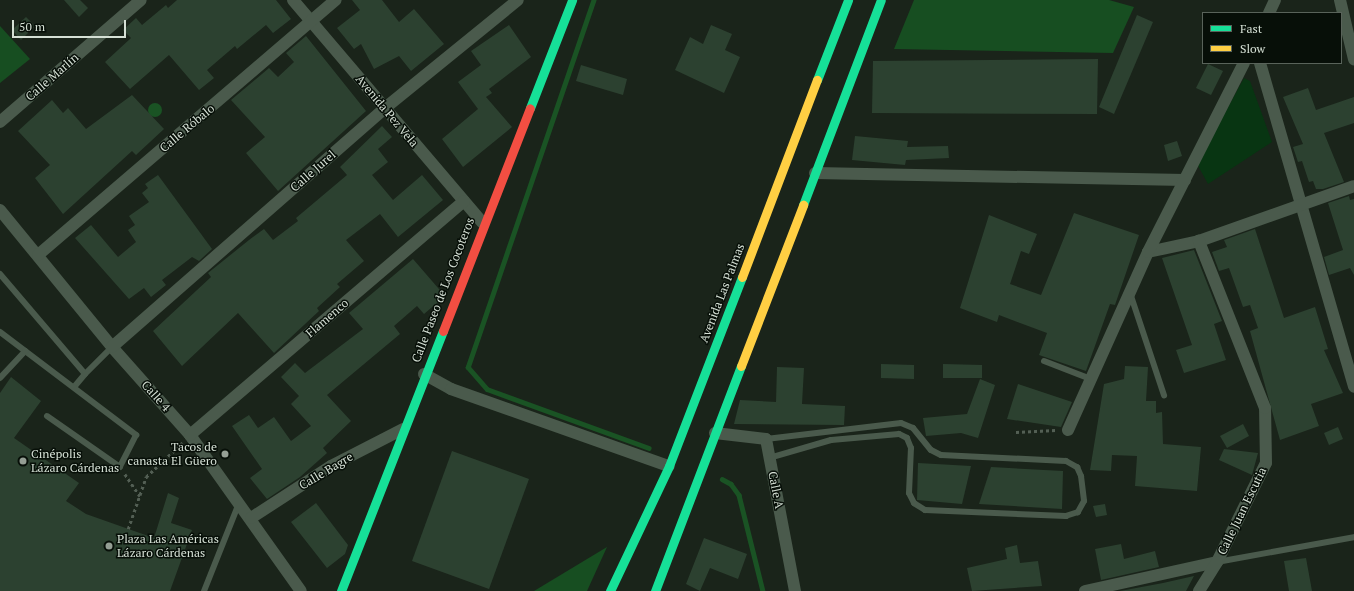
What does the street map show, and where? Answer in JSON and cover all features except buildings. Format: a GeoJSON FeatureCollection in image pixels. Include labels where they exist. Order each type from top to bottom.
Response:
{"type":"FeatureCollection","features":[{"type":"Feature","properties":{"kind":"main road","name":"Calle Paseo de Los Cocoteros"},"geometry":{"type":"LineString","coordinates":[[341,591],[482,222],[572,0]]}},
{"type":"Feature","properties":{"kind":"main road","name":"Avenida Las Palmas"},"geometry":{"type":"LineString","coordinates":[[610,591],[669,466],[848,0]]}},
{"type":"Feature","properties":{"kind":"main road"},"geometry":{"type":"LineString","coordinates":[[655,591],[881,0]]}},
{"type":"Feature","properties":{"kind":"street","name":"Calle Marlín"},"geometry":{"type":"LineString","coordinates":[[0,122],[141,0]]}},
{"type":"Feature","properties":{"kind":"street","name":"Avenida Pez Vela"},"geometry":{"type":"LineString","coordinates":[[293,0],[482,222]]}},
{"type":"Feature","properties":{"kind":"street","name":"Calle Róbalo"},"geometry":{"type":"LineString","coordinates":[[38,255],[336,0]]}},
{"type":"Feature","properties":{"kind":"street","name":"Calle Jurel"},"geometry":{"type":"LineString","coordinates":[[112,347],[385,108],[518,0]]}},
{"type":"Feature","properties":{"kind":"street"},"geometry":{"type":"LineString","coordinates":[[1269,12],[1275,0]]}},
{"type":"Feature","properties":{"kind":"street"},"geometry":{"type":"LineString","coordinates":[[1340,0],[1354,59]]}},
{"type":"Feature","properties":{"kind":"street"},"geometry":{"type":"LineString","coordinates":[[1068,430],[1088,378],[1148,252],[1243,64]]}},
{"type":"Feature","properties":{"kind":"street"},"geometry":{"type":"LineString","coordinates":[[1260,64],[1354,387]]}},
{"type":"Feature","properties":{"kind":"street"},"geometry":{"type":"LineString","coordinates":[[815,173],[1185,180]]}},
{"type":"Feature","properties":{"kind":"street"},"geometry":{"type":"LineString","coordinates":[[1148,252],[1199,241],[1301,203],[1354,186]]}},
{"type":"Feature","properties":{"kind":"street","name":"Flamenco"},"geometry":{"type":"LineString","coordinates":[[190,435],[464,200]]}},
{"type":"Feature","properties":{"kind":"street","name":"Calle 4"},"geometry":{"type":"LineString","coordinates":[[0,210],[112,347],[190,435],[240,502],[301,591]]}},
{"type":"Feature","properties":{"kind":"street","name":"Calle Juan Escutia"},"geometry":{"type":"LineString","coordinates":[[1085,591],[1217,562],[1266,463],[1265,408],[1199,241]]}},
{"type":"Feature","properties":{"kind":"street"},"geometry":{"type":"LineString","coordinates":[[424,374],[451,389],[669,466]]}},
{"type":"Feature","properties":{"kind":"street","name":"Calle Bagre"},"geometry":{"type":"LineString","coordinates":[[251,518],[331,466],[403,429]]}},
{"type":"Feature","properties":{"kind":"street"},"geometry":{"type":"LineString","coordinates":[[715,433],[766,439]]}},
{"type":"Feature","properties":{"kind":"street","name":"Calle A"},"geometry":{"type":"LineString","coordinates":[[766,439],[795,591]]}},
{"type":"Feature","properties":{"kind":"street"},"geometry":{"type":"LineString","coordinates":[[1199,591],[1217,562]]}},
{"type":"Feature","properties":{"kind":"lane"},"geometry":{"type":"LineString","coordinates":[[1,275],[84,374]]}},
{"type":"Feature","properties":{"kind":"lane"},"geometry":{"type":"LineString","coordinates":[[1129,292],[1164,395]]}},
{"type":"Feature","properties":{"kind":"lane"},"geometry":{"type":"LineString","coordinates":[[0,332],[136,435],[120,467],[47,416]]}},
{"type":"Feature","properties":{"kind":"lane"},"geometry":{"type":"LineString","coordinates":[[74,387],[84,374],[112,347]]}},
{"type":"Feature","properties":{"kind":"lane"},"geometry":{"type":"LineString","coordinates":[[0,378],[25,351]]}},
{"type":"Feature","properties":{"kind":"lane"},"geometry":{"type":"LineString","coordinates":[[1044,361],[1088,378]]}},
{"type":"Feature","properties":{"kind":"lane"},"geometry":{"type":"LineString","coordinates":[[766,439],[901,423],[913,428],[930,450],[941,455],[1066,461],[1076,467],[1081,476],[1084,501],[1078,512],[1066,516],[924,510],[914,503],[909,493],[911,448],[907,438],[900,434],[831,440],[769,458]]}},
{"type":"Feature","properties":{"kind":"lane"},"geometry":{"type":"LineString","coordinates":[[204,591],[240,502]]}},
{"type":"Feature","properties":{"kind":"lane"},"geometry":{"type":"LineString","coordinates":[[1217,562],[1354,537]]}},
{"type":"Feature","properties":{"kind":"path"},"geometry":{"type":"LineString","coordinates":[[1016,432],[1068,430]]}},
{"type":"Feature","properties":{"kind":"path"},"geometry":{"type":"LineString","coordinates":[[128,529],[146,478],[190,435]]}},
{"type":"Feature","properties":{"kind":"path"},"geometry":{"type":"LineString","coordinates":[[120,467],[140,496]]}},
{"type":"Feature","properties":{"kind":"shaded area"},"geometry":{"type":"Polygon","coordinates":[[[914,0],[1109,0],[1134,7],[1113,53],[894,49],[914,0]]]}},
{"type":"Feature","properties":{"kind":"shaded area"},"geometry":{"type":"Polygon","coordinates":[[[0,26],[30,59],[0,83],[0,26]]]}},
{"type":"Feature","properties":{"kind":"shaded area"},"geometry":{"type":"Polygon","coordinates":[[[1244,78],[1250,81],[1272,142],[1208,184],[1197,164],[1244,78]]]}},
{"type":"Feature","properties":{"kind":"shaded area"},"geometry":{"type":"Polygon","coordinates":[[[152,103],[158,103],[162,107],[162,113],[158,117],[152,117],[148,113],[148,107],[152,103]]]}},
{"type":"Feature","properties":{"kind":"shaded area"},"geometry":{"type":"Polygon","coordinates":[[[607,547],[587,591],[534,591],[607,547]]]}},
{"type":"Feature","properties":{"kind":"waterway"},"geometry":{"type":"LineString","coordinates":[[594,0],[468,367],[487,389],[649,448]]}},
{"type":"Feature","properties":{"kind":"waterway"},"geometry":{"type":"LineString","coordinates":[[722,479],[731,484],[739,495],[763,591]]}},
{"type":"Feature","properties":{"kind":"traffic: fast"},"geometry":{"type":"LineString","coordinates":[[530,108],[572,0]]}},
{"type":"Feature","properties":{"kind":"traffic: fast"},"geometry":{"type":"LineString","coordinates":[[817,80],[848,0]]}},
{"type":"Feature","properties":{"kind":"traffic: fast"},"geometry":{"type":"LineString","coordinates":[[803,205],[881,0]]}},
{"type":"Feature","properties":{"kind":"traffic: fast"},"geometry":{"type":"LineString","coordinates":[[610,591],[669,466],[742,277]]}},
{"type":"Feature","properties":{"kind":"traffic: fast"},"geometry":{"type":"LineString","coordinates":[[341,591],[443,331]]}},
{"type":"Feature","properties":{"kind":"traffic: fast"},"geometry":{"type":"LineString","coordinates":[[655,591],[741,366]]}},
{"type":"Feature","properties":{"kind":"traffic: slow"},"geometry":{"type":"LineString","coordinates":[[742,277],[817,80]]}},
{"type":"Feature","properties":{"kind":"traffic: slow"},"geometry":{"type":"LineString","coordinates":[[741,366],[803,205]]}},
{"type":"Feature","properties":{"kind":"traffic: jam"},"geometry":{"type":"LineString","coordinates":[[443,331],[530,108]]}},
{"type":"Feature","properties":{"kind":"place","name":"Tacos de canasta El Güero"},"geometry":{"type":"Point","coordinates":[225,454]}},
{"type":"Feature","properties":{"kind":"place","name":"Cinépolis Lázaro Cárdenas"},"geometry":{"type":"Point","coordinates":[23,461]}},
{"type":"Feature","properties":{"kind":"place","name":"Plaza Las Américas Lázaro Cárdenas"},"geometry":{"type":"Point","coordinates":[109,546]}}]}
